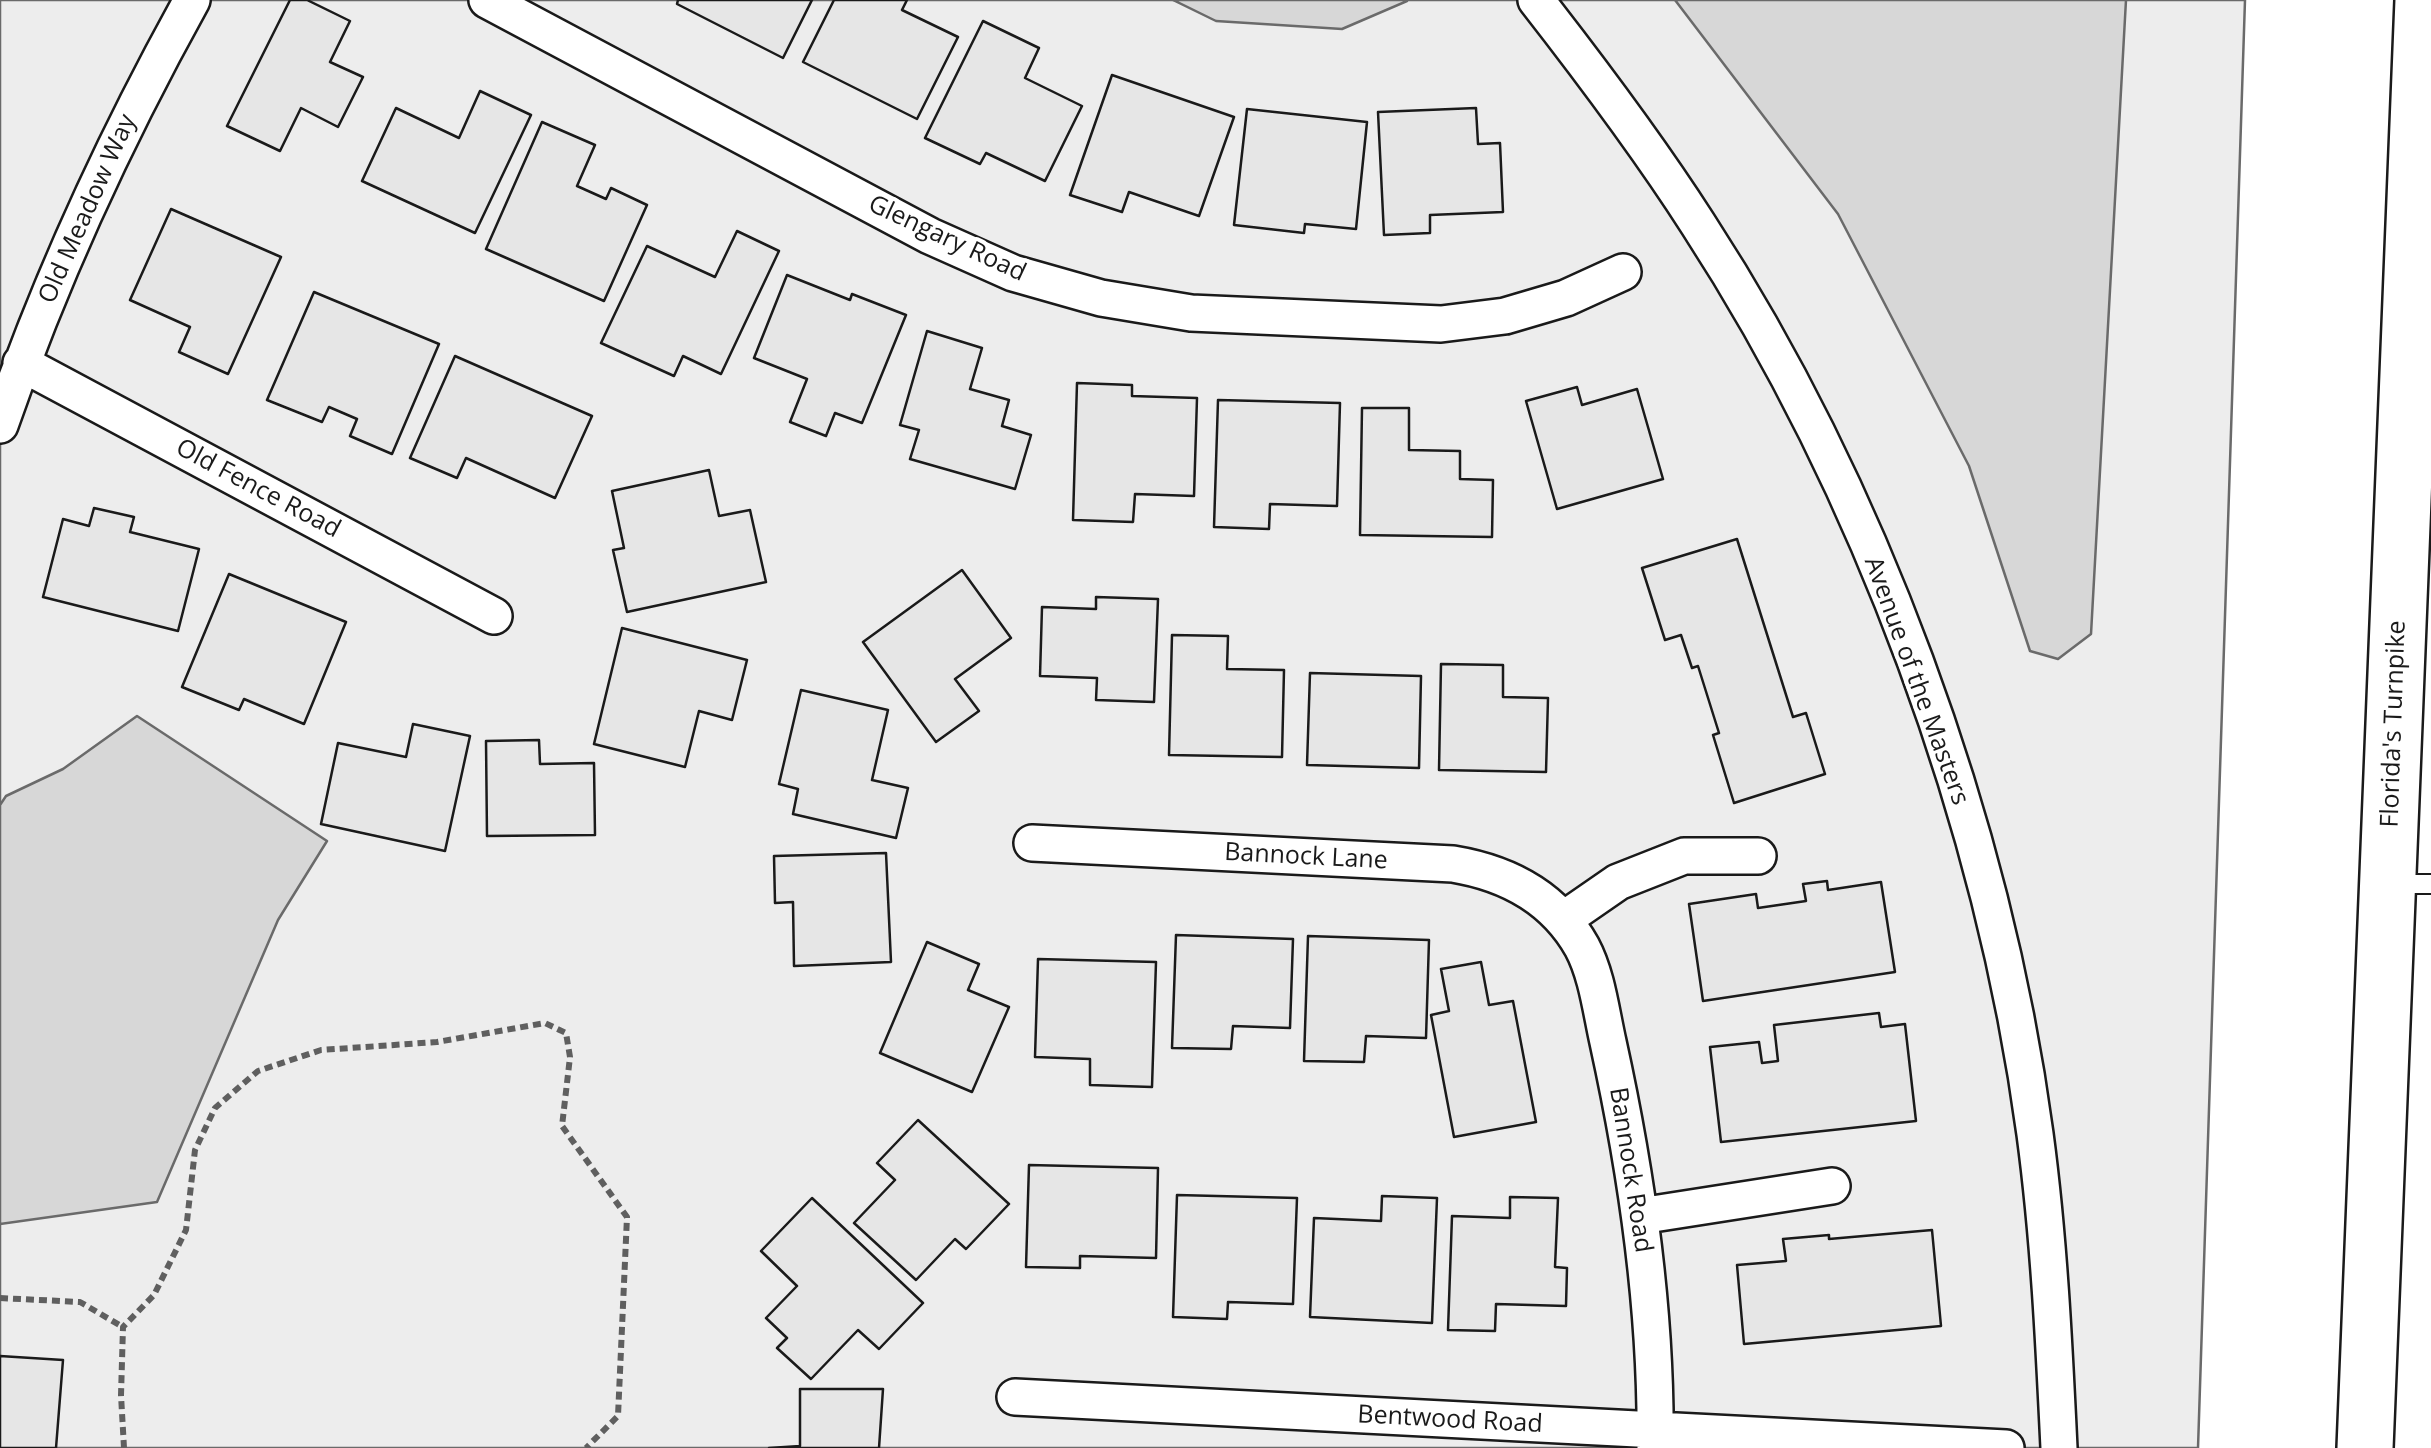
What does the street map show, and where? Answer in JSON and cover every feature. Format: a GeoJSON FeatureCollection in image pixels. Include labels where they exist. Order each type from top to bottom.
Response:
{"type":"FeatureCollection","features":[{"type":"Feature","properties":{"kind":"highway","name":"Florida's Turnpike"},"geometry":{"type":"LineString","coordinates":[[2365,1448],[2409,884],[2423,0]]}},
{"type":"Feature","properties":{"kind":"street","name":"Old Meadow Way"},"geometry":{"type":"LineString","coordinates":[[0,425],[76,226],[137,99],[192,0]]}},
{"type":"Feature","properties":{"kind":"street","name":"Glengary Road"},"geometry":{"type":"LineString","coordinates":[[487,0],[930,236],[1013,273],[1101,298],[1190,312],[1442,324],[1520,312],[1566,298],[1624,272]]}},
{"type":"Feature","properties":{"kind":"street","name":"Avenue of the Masters"},"geometry":{"type":"LineString","coordinates":[[1536,0],[1620,108],[1700,227],[1784,371],[1878,569],[1912,654],[1958,792],[2008,986],[2034,1130],[2048,1256],[2059,1448]]}},
{"type":"Feature","properties":{"kind":"street","name":"Old Fence Road"},"geometry":{"type":"LineString","coordinates":[[21,363],[494,616]]}},
{"type":"Feature","properties":{"kind":"street","name":"Bannock Lane"},"geometry":{"type":"LineString","coordinates":[[1032,843],[1453,864],[1508,878],[1532,892],[1563,920]]}},
{"type":"Feature","properties":{"kind":"street"},"geometry":{"type":"LineString","coordinates":[[1563,920],[1618,882],[1684,856],[1758,856]]}},
{"type":"Feature","properties":{"kind":"street","name":"Bannock Road"},"geometry":{"type":"LineString","coordinates":[[1563,920],[1583,948],[1592,974],[1620,1097],[1640,1216],[1655,1439]]}},
{"type":"Feature","properties":{"kind":"street"},"geometry":{"type":"LineString","coordinates":[[1640,1216],[1832,1186]]}},
{"type":"Feature","properties":{"kind":"street","name":"Bentwood Road"},"geometry":{"type":"LineString","coordinates":[[1015,1398],[1655,1439],[2006,1448]]}},
{"type":"Feature","properties":{"kind":"path"},"geometry":{"type":"LineString","coordinates":[[124,1448],[123,1327],[154,1295],[186,1230],[194,1150],[215,1108],[258,1071],[321,1050],[437,1042],[545,1024],[566,1033],[570,1057],[562,1126],[627,1217],[618,1416],[586,1448]]}},
{"type":"Feature","properties":{"kind":"path"},"geometry":{"type":"LineString","coordinates":[[0,1298],[80,1302],[123,1327]]}},
{"type":"Feature","properties":{"kind":"shaded area"},"geometry":{"type":"Polygon","coordinates":[[[0,0],[2245,0],[2198,1448],[0,1448],[0,0]]]}},
{"type":"Feature","properties":{"kind":"shaded area"},"geometry":{"type":"Polygon","coordinates":[[[1173,0],[1407,1],[1342,29],[1216,21],[1173,0]]]}},
{"type":"Feature","properties":{"kind":"shaded area"},"geometry":{"type":"Polygon","coordinates":[[[1675,0],[2126,0],[2091,634],[2058,659],[2030,651],[1969,466],[1838,214],[1675,0]]]}},
{"type":"Feature","properties":{"kind":"shaded area"},"geometry":{"type":"Polygon","coordinates":[[[137,716],[327,841],[278,920],[157,1202],[0,1224],[0,805],[6,796],[63,769],[137,716]]]}},
{"type":"Feature","properties":{"kind":"building"},"geometry":{"type":"Polygon","coordinates":[[[290,0],[307,0],[350,21],[330,62],[363,77],[338,127],[301,108],[280,151],[227,126],[290,0]]]}},
{"type":"Feature","properties":{"kind":"building"},"geometry":{"type":"Polygon","coordinates":[[[678,0],[812,0],[783,58],[677,4],[678,0]]]}},
{"type":"Feature","properties":{"kind":"building"},"geometry":{"type":"Polygon","coordinates":[[[834,0],[907,0],[902,10],[958,37],[917,119],[803,62],[834,0]]]}},
{"type":"Feature","properties":{"kind":"building"},"geometry":{"type":"Polygon","coordinates":[[[983,21],[1039,48],[1025,78],[1082,106],[1045,181],[986,153],[980,164],[925,138],[983,21]]]}},
{"type":"Feature","properties":{"kind":"building"},"geometry":{"type":"Polygon","coordinates":[[[1112,75],[1234,117],[1199,216],[1129,192],[1122,212],[1070,195],[1112,75]]]}},
{"type":"Feature","properties":{"kind":"building"},"geometry":{"type":"Polygon","coordinates":[[[480,91],[531,115],[475,233],[362,181],[396,108],[459,138],[480,91]]]}},
{"type":"Feature","properties":{"kind":"building"},"geometry":{"type":"Polygon","coordinates":[[[1476,108],[1478,144],[1500,143],[1503,212],[1430,215],[1430,233],[1384,235],[1378,112],[1476,108]]]}},
{"type":"Feature","properties":{"kind":"building"},"geometry":{"type":"Polygon","coordinates":[[[1247,109],[1367,122],[1356,229],[1305,224],[1304,233],[1234,225],[1247,109]]]}},
{"type":"Feature","properties":{"kind":"building"},"geometry":{"type":"Polygon","coordinates":[[[542,122],[595,145],[577,186],[606,199],[611,188],[647,205],[604,301],[486,249],[542,122]]]}},
{"type":"Feature","properties":{"kind":"building"},"geometry":{"type":"Polygon","coordinates":[[[171,209],[281,257],[228,374],[179,352],[190,327],[130,300],[171,209]]]}},
{"type":"Feature","properties":{"kind":"building"},"geometry":{"type":"Polygon","coordinates":[[[737,231],[779,251],[721,374],[683,356],[674,376],[601,343],[647,246],[715,277],[737,231]]]}},
{"type":"Feature","properties":{"kind":"building"},"geometry":{"type":"Polygon","coordinates":[[[787,275],[850,300],[852,294],[906,315],[862,423],[835,413],[826,436],[790,422],[807,379],[754,358],[787,275]]]}},
{"type":"Feature","properties":{"kind":"building"},"geometry":{"type":"Polygon","coordinates":[[[314,292],[439,344],[392,454],[350,436],[357,419],[329,407],[322,422],[267,400],[314,292]]]}},
{"type":"Feature","properties":{"kind":"building"},"geometry":{"type":"Polygon","coordinates":[[[927,331],[982,348],[970,389],[1009,400],[1002,426],[1031,435],[1015,489],[910,459],[919,430],[900,425],[927,331]]]}},
{"type":"Feature","properties":{"kind":"building"},"geometry":{"type":"Polygon","coordinates":[[[455,356],[592,416],[555,498],[466,458],[457,478],[410,458],[455,356]]]}},
{"type":"Feature","properties":{"kind":"building"},"geometry":{"type":"Polygon","coordinates":[[[1077,383],[1132,385],[1132,396],[1197,398],[1194,496],[1135,494],[1133,522],[1073,520],[1077,383]]]}},
{"type":"Feature","properties":{"kind":"building"},"geometry":{"type":"Polygon","coordinates":[[[1577,387],[1582,405],[1637,389],[1663,479],[1557,509],[1526,401],[1577,387]]]}},
{"type":"Feature","properties":{"kind":"building"},"geometry":{"type":"Polygon","coordinates":[[[1218,400],[1340,403],[1337,506],[1270,504],[1269,529],[1214,527],[1218,400]]]}},
{"type":"Feature","properties":{"kind":"building"},"geometry":{"type":"Polygon","coordinates":[[[1362,408],[1409,408],[1409,450],[1460,451],[1460,479],[1493,480],[1492,537],[1360,535],[1362,408]]]}},
{"type":"Feature","properties":{"kind":"building"},"geometry":{"type":"Polygon","coordinates":[[[709,470],[719,516],[750,510],[766,582],[627,612],[613,550],[624,548],[612,491],[709,470]]]}},
{"type":"Feature","properties":{"kind":"building"},"geometry":{"type":"Polygon","coordinates":[[[94,508],[134,517],[130,532],[199,549],[178,631],[43,597],[63,519],[89,526],[94,508]]]}},
{"type":"Feature","properties":{"kind":"building"},"geometry":{"type":"Polygon","coordinates":[[[1737,539],[1793,717],[1806,713],[1825,774],[1734,803],[1713,735],[1719,733],[1698,666],[1692,668],[1681,635],[1665,640],[1642,568],[1737,539]]]}},
{"type":"Feature","properties":{"kind":"building"},"geometry":{"type":"Polygon","coordinates":[[[962,570],[1011,638],[955,679],[979,711],[936,742],[863,642],[962,570]]]}},
{"type":"Feature","properties":{"kind":"building"},"geometry":{"type":"Polygon","coordinates":[[[229,574],[346,622],[304,724],[244,699],[239,710],[182,687],[229,574]]]}},
{"type":"Feature","properties":{"kind":"building"},"geometry":{"type":"Polygon","coordinates":[[[1096,597],[1158,599],[1154,702],[1096,700],[1097,678],[1040,676],[1042,607],[1096,609],[1096,597]]]}},
{"type":"Feature","properties":{"kind":"building"},"geometry":{"type":"Polygon","coordinates":[[[622,628],[747,660],[732,720],[699,711],[685,767],[594,744],[622,628]]]}},
{"type":"Feature","properties":{"kind":"building"},"geometry":{"type":"Polygon","coordinates":[[[1172,635],[1228,636],[1227,669],[1284,670],[1282,757],[1169,755],[1172,635]]]}},
{"type":"Feature","properties":{"kind":"building"},"geometry":{"type":"Polygon","coordinates":[[[1441,664],[1503,665],[1503,697],[1548,698],[1546,772],[1439,770],[1441,664]]]}},
{"type":"Feature","properties":{"kind":"building"},"geometry":{"type":"Polygon","coordinates":[[[1310,673],[1421,676],[1419,768],[1307,765],[1310,673]]]}},
{"type":"Feature","properties":{"kind":"building"},"geometry":{"type":"Polygon","coordinates":[[[801,690],[888,710],[872,780],[908,788],[896,838],[793,814],[798,789],[779,784],[801,690]]]}},
{"type":"Feature","properties":{"kind":"building"},"geometry":{"type":"Polygon","coordinates":[[[413,724],[470,736],[445,851],[321,824],[338,743],[406,757],[413,724]]]}},
{"type":"Feature","properties":{"kind":"building"},"geometry":{"type":"Polygon","coordinates":[[[539,740],[540,764],[594,763],[595,835],[487,836],[486,741],[539,740]]]}},
{"type":"Feature","properties":{"kind":"building"},"geometry":{"type":"Polygon","coordinates":[[[886,853],[891,962],[794,966],[793,902],[775,903],[774,856],[886,853]]]}},
{"type":"Feature","properties":{"kind":"building"},"geometry":{"type":"Polygon","coordinates":[[[1827,881],[1828,890],[1881,882],[1895,972],[1703,1001],[1689,904],[1756,894],[1758,908],[1806,901],[1803,884],[1827,881]]]}},
{"type":"Feature","properties":{"kind":"building"},"geometry":{"type":"Polygon","coordinates":[[[1176,935],[1293,939],[1290,1028],[1233,1026],[1231,1049],[1172,1048],[1176,935]]]}},
{"type":"Feature","properties":{"kind":"building"},"geometry":{"type":"Polygon","coordinates":[[[1308,936],[1429,940],[1426,1038],[1366,1036],[1364,1062],[1304,1061],[1308,936]]]}},
{"type":"Feature","properties":{"kind":"building"},"geometry":{"type":"Polygon","coordinates":[[[927,942],[979,964],[968,990],[1009,1007],[972,1092],[880,1053],[927,942]]]}},
{"type":"Feature","properties":{"kind":"building"},"geometry":{"type":"Polygon","coordinates":[[[1038,959],[1156,962],[1152,1087],[1090,1085],[1090,1059],[1035,1057],[1038,959]]]}},
{"type":"Feature","properties":{"kind":"building"},"geometry":{"type":"Polygon","coordinates":[[[1481,962],[1489,1005],[1513,1001],[1536,1122],[1454,1137],[1431,1015],[1449,1011],[1441,969],[1481,962]]]}},
{"type":"Feature","properties":{"kind":"building"},"geometry":{"type":"Polygon","coordinates":[[[1879,1013],[1881,1027],[1905,1024],[1916,1121],[1721,1142],[1710,1047],[1759,1042],[1762,1063],[1778,1061],[1774,1025],[1879,1013]]]}},
{"type":"Feature","properties":{"kind":"building"},"geometry":{"type":"Polygon","coordinates":[[[918,1120],[1009,1204],[966,1249],[955,1239],[916,1280],[854,1223],[895,1180],[877,1163],[918,1120]]]}},
{"type":"Feature","properties":{"kind":"building"},"geometry":{"type":"Polygon","coordinates":[[[1029,1165],[1158,1168],[1156,1258],[1080,1256],[1080,1268],[1026,1267],[1029,1165]]]}},
{"type":"Feature","properties":{"kind":"building"},"geometry":{"type":"Polygon","coordinates":[[[1177,1195],[1297,1198],[1293,1304],[1228,1302],[1227,1319],[1173,1317],[1177,1195]]]}},
{"type":"Feature","properties":{"kind":"building"},"geometry":{"type":"Polygon","coordinates":[[[1382,1196],[1437,1198],[1432,1323],[1310,1317],[1314,1218],[1381,1221],[1382,1196]]]}},
{"type":"Feature","properties":{"kind":"building"},"geometry":{"type":"Polygon","coordinates":[[[1510,1197],[1558,1198],[1555,1267],[1567,1268],[1566,1306],[1496,1304],[1495,1331],[1448,1330],[1452,1216],[1510,1218],[1510,1197]]]}},
{"type":"Feature","properties":{"kind":"building"},"geometry":{"type":"Polygon","coordinates":[[[812,1198],[923,1303],[879,1349],[858,1330],[811,1379],[777,1348],[787,1338],[766,1318],[797,1286],[761,1251],[812,1198]]]}},
{"type":"Feature","properties":{"kind":"building"},"geometry":{"type":"Polygon","coordinates":[[[1932,1230],[1941,1326],[1744,1344],[1737,1265],[1786,1261],[1783,1239],[1932,1230]]]}},
{"type":"Feature","properties":{"kind":"building"},"geometry":{"type":"Polygon","coordinates":[[[0,1356],[63,1360],[56,1448],[0,1448],[0,1356]]]}},
{"type":"Feature","properties":{"kind":"building"},"geometry":{"type":"Polygon","coordinates":[[[800,1389],[883,1389],[879,1448],[769,1448],[800,1446],[800,1389]]]}}]}
